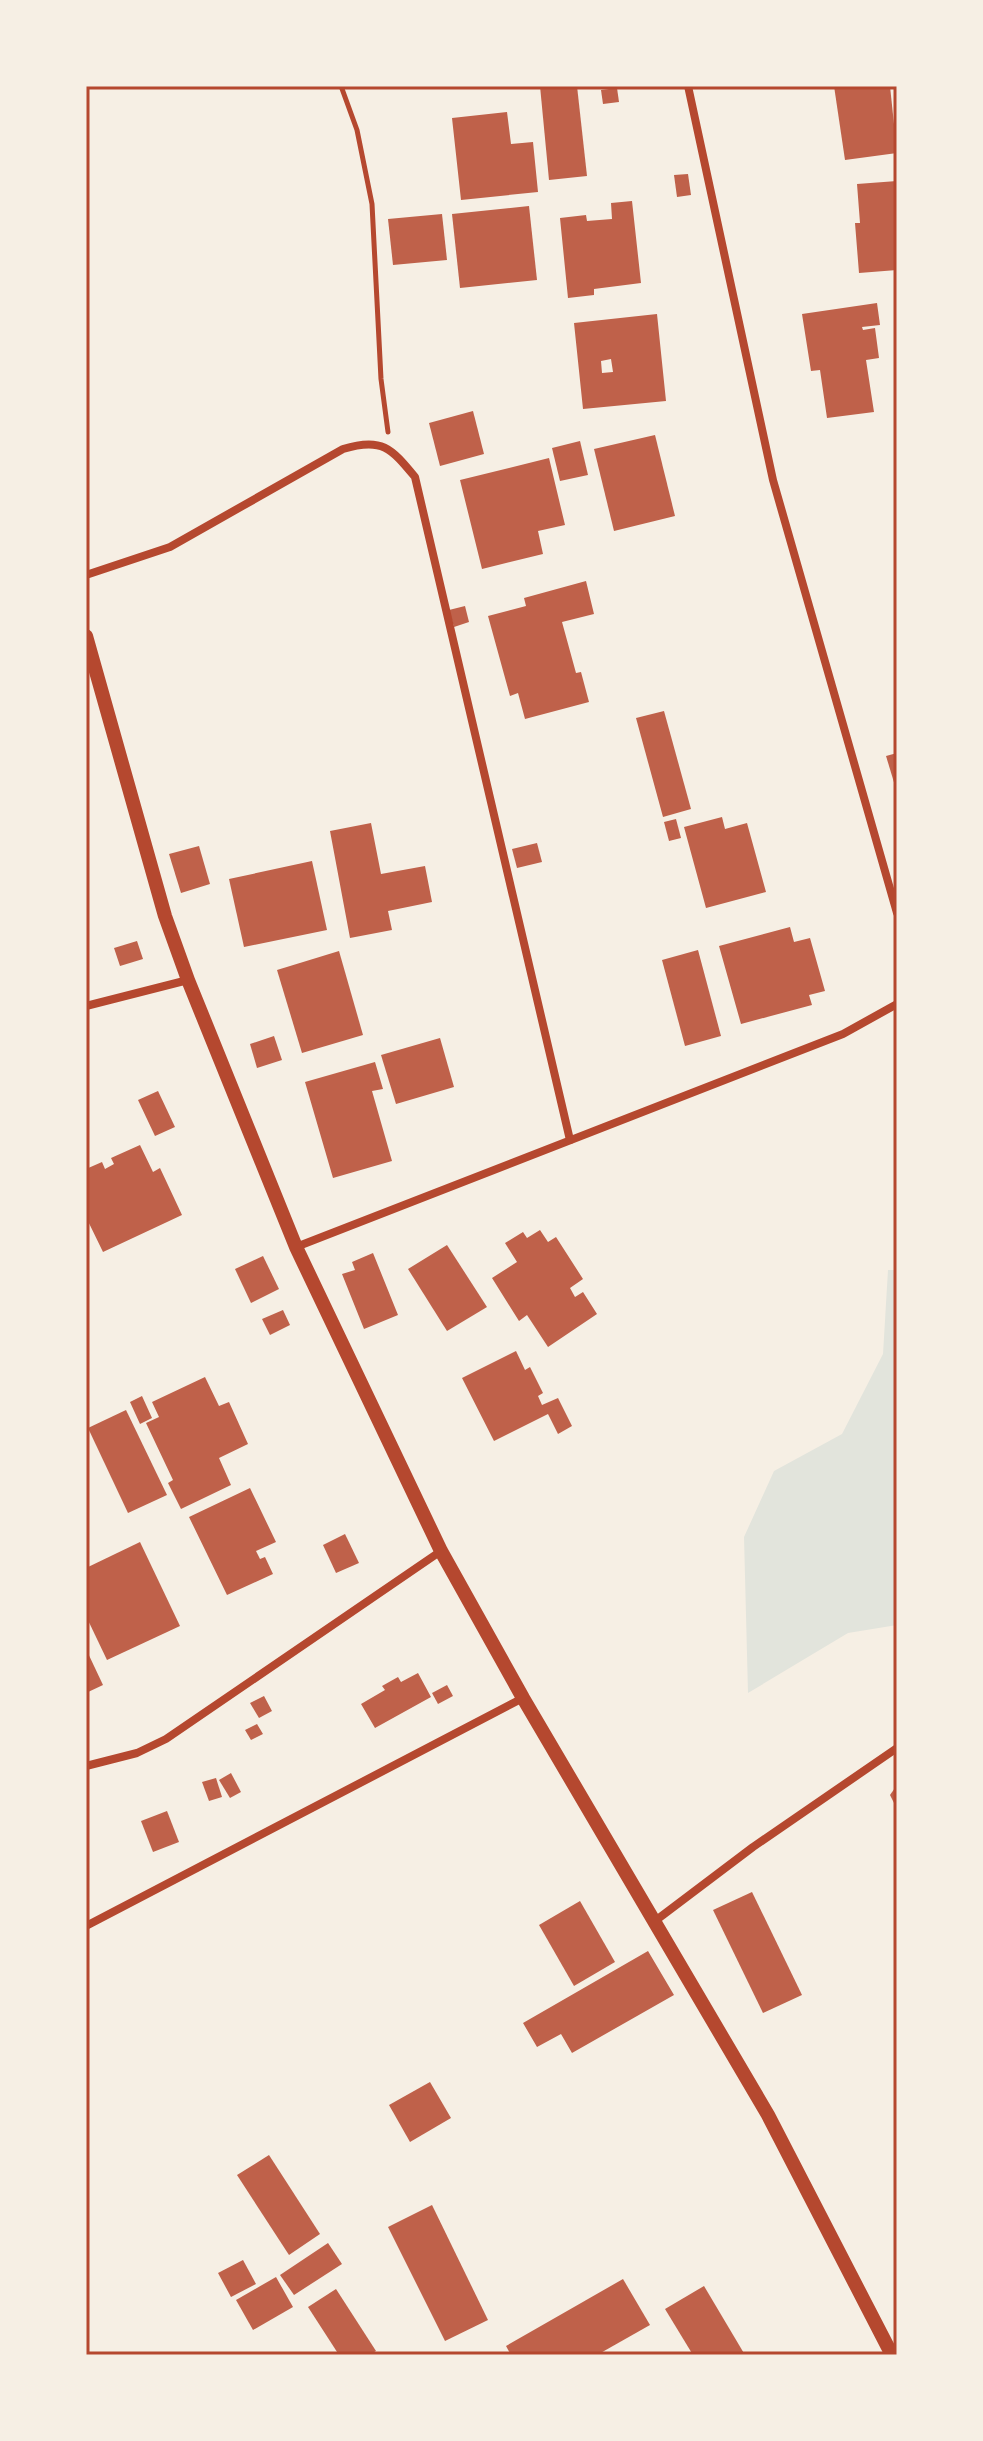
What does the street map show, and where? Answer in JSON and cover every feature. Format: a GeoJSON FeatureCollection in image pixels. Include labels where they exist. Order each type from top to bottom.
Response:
{"type":"FeatureCollection","features":[{"type":"Feature","properties":{"kind":"street"},"geometry":{"type":"LineString","coordinates":[[688,86],[773,480],[897,913]]}},
{"type":"Feature","properties":{"kind":"street"},"geometry":{"type":"LineString","coordinates":[[86,575],[170,547],[343,449],[365,442],[390,448],[415,477],[570,1140]]}},
{"type":"Feature","properties":{"kind":"street"},"geometry":{"type":"LineString","coordinates":[[86,636],[165,916],[296,1247],[441,1551],[523,1698],[768,2115],[892,2355]]}},
{"type":"Feature","properties":{"kind":"street"},"geometry":{"type":"LineString","coordinates":[[86,1006],[188,980]]}},
{"type":"Feature","properties":{"kind":"street"},"geometry":{"type":"LineString","coordinates":[[296,1247],[843,1034],[897,1004]]}},
{"type":"Feature","properties":{"kind":"street"},"geometry":{"type":"LineString","coordinates":[[86,1765],[137,1753],[166,1739],[441,1551]]}},
{"type":"Feature","properties":{"kind":"street"},"geometry":{"type":"LineString","coordinates":[[86,1926],[523,1698]]}},
{"type":"Feature","properties":{"kind":"street"},"geometry":{"type":"LineString","coordinates":[[655,1921],[753,1847],[897,1748]]}},
{"type":"Feature","properties":{"kind":"path"},"geometry":{"type":"LineString","coordinates":[[341,86],[357,130],[372,204],[381,379],[390,448]]}},
{"type":"Feature","properties":{"kind":"shaded area"},"geometry":{"type":"Polygon","coordinates":[[[888,1270],[897,1270],[897,1625],[848,1633],[748,1693],[744,1537],[774,1471],[842,1434],[883,1354],[888,1270]]]}},
{"type":"Feature","properties":{"kind":"building"},"geometry":{"type":"Polygon","coordinates":[[[540,86],[577,86],[587,176],[549,180],[540,86]]]}},
{"type":"Feature","properties":{"kind":"building"},"geometry":{"type":"Polygon","coordinates":[[[834,86],[890,86],[897,153],[845,160],[834,86]]]}},
{"type":"Feature","properties":{"kind":"building"},"geometry":{"type":"Polygon","coordinates":[[[617,88],[619,102],[603,104],[601,90],[617,88]]]}},
{"type":"Feature","properties":{"kind":"building"},"geometry":{"type":"Polygon","coordinates":[[[507,112],[511,144],[533,142],[538,192],[461,200],[452,118],[507,112]]]}},
{"type":"Feature","properties":{"kind":"building"},"geometry":{"type":"Polygon","coordinates":[[[688,174],[691,195],[677,197],[674,175],[688,174]]]}},
{"type":"Feature","properties":{"kind":"building"},"geometry":{"type":"Polygon","coordinates":[[[897,181],[897,270],[859,273],[855,223],[860,223],[857,184],[897,181]]]}},
{"type":"Feature","properties":{"kind":"building"},"geometry":{"type":"Polygon","coordinates":[[[632,201],[641,283],[594,289],[594,295],[568,298],[560,218],[586,215],[587,221],[612,219],[611,203],[632,201]]]}},
{"type":"Feature","properties":{"kind":"building"},"geometry":{"type":"Polygon","coordinates":[[[529,206],[537,280],[460,288],[452,214],[529,206]]]}},
{"type":"Feature","properties":{"kind":"building"},"geometry":{"type":"Polygon","coordinates":[[[442,214],[447,260],[393,265],[388,219],[442,214]]]}},
{"type":"Feature","properties":{"kind":"building"},"geometry":{"type":"Polygon","coordinates":[[[877,303],[880,325],[862,327],[863,330],[875,328],[879,358],[866,360],[874,412],[827,418],[820,370],[811,371],[802,314],[877,303]]]}},
{"type":"Feature","properties":{"kind":"building"},"geometry":{"type":"Polygon","coordinates":[[[657,314],[666,401],[583,409],[574,323],[657,314]],[[611,359],[601,361],[602,373],[613,372],[611,359]]]}},
{"type":"Feature","properties":{"kind":"building"},"geometry":{"type":"Polygon","coordinates":[[[473,411],[484,454],[440,466],[429,423],[473,411]]]}},
{"type":"Feature","properties":{"kind":"building"},"geometry":{"type":"Polygon","coordinates":[[[655,435],[675,516],[614,531],[594,449],[655,435]]]}},
{"type":"Feature","properties":{"kind":"building"},"geometry":{"type":"Polygon","coordinates":[[[580,441],[588,475],[560,481],[552,448],[580,441]]]}},
{"type":"Feature","properties":{"kind":"building"},"geometry":{"type":"Polygon","coordinates":[[[549,458],[565,525],[538,531],[543,554],[482,569],[460,480],[549,458]]]}},
{"type":"Feature","properties":{"kind":"building"},"geometry":{"type":"Polygon","coordinates":[[[586,581],[594,614],[562,622],[576,673],[581,672],[589,702],[525,719],[518,693],[510,696],[488,616],[526,606],[524,598],[586,581]]]}},
{"type":"Feature","properties":{"kind":"building"},"geometry":{"type":"Polygon","coordinates":[[[465,606],[469,622],[454,627],[449,610],[465,606]]]}},
{"type":"Feature","properties":{"kind":"building"},"geometry":{"type":"Polygon","coordinates":[[[664,711],[691,809],[663,817],[636,718],[664,711]]]}},
{"type":"Feature","properties":{"kind":"building"},"geometry":{"type":"Polygon","coordinates":[[[897,753],[897,789],[896,789],[886,756],[897,753]]]}},
{"type":"Feature","properties":{"kind":"building"},"geometry":{"type":"Polygon","coordinates":[[[722,817],[725,829],[747,823],[766,892],[706,908],[684,827],[722,817]]]}},
{"type":"Feature","properties":{"kind":"building"},"geometry":{"type":"Polygon","coordinates":[[[676,819],[681,838],[669,841],[664,822],[676,819]]]}},
{"type":"Feature","properties":{"kind":"building"},"geometry":{"type":"Polygon","coordinates":[[[371,823],[381,874],[425,866],[432,902],[388,911],[392,930],[350,938],[330,831],[371,823]]]}},
{"type":"Feature","properties":{"kind":"building"},"geometry":{"type":"Polygon","coordinates":[[[537,843],[542,862],[517,868],[512,849],[537,843]]]}},
{"type":"Feature","properties":{"kind":"building"},"geometry":{"type":"Polygon","coordinates":[[[199,846],[210,884],[181,893],[169,854],[199,846]]]}},
{"type":"Feature","properties":{"kind":"building"},"geometry":{"type":"Polygon","coordinates":[[[312,861],[327,930],[244,947],[229,879],[312,861]]]}},
{"type":"Feature","properties":{"kind":"building"},"geometry":{"type":"Polygon","coordinates":[[[790,927],[794,942],[810,938],[825,991],[809,995],[812,1005],[741,1024],[719,946],[790,927]]]}},
{"type":"Feature","properties":{"kind":"building"},"geometry":{"type":"Polygon","coordinates":[[[137,941],[143,959],[120,966],[114,948],[137,941]]]}},
{"type":"Feature","properties":{"kind":"building"},"geometry":{"type":"Polygon","coordinates":[[[698,950],[721,1036],[685,1046],[662,960],[698,950]]]}},
{"type":"Feature","properties":{"kind":"building"},"geometry":{"type":"Polygon","coordinates":[[[339,951],[363,1035],[302,1053],[277,970],[339,951]]]}},
{"type":"Feature","properties":{"kind":"building"},"geometry":{"type":"Polygon","coordinates":[[[274,1036],[282,1060],[257,1068],[250,1044],[274,1036]]]}},
{"type":"Feature","properties":{"kind":"building"},"geometry":{"type":"Polygon","coordinates":[[[440,1038],[454,1087],[396,1104],[381,1055],[440,1038]]]}},
{"type":"Feature","properties":{"kind":"building"},"geometry":{"type":"Polygon","coordinates":[[[375,1062],[383,1089],[372,1091],[392,1161],[333,1178],[305,1082],[375,1062]]]}},
{"type":"Feature","properties":{"kind":"building"},"geometry":{"type":"Polygon","coordinates":[[[158,1091],[175,1127],[155,1136],[138,1100],[158,1091]]]}},
{"type":"Feature","properties":{"kind":"building"},"geometry":{"type":"Polygon","coordinates":[[[140,1145],[153,1172],[160,1168],[182,1215],[103,1252],[86,1217],[86,1169],[102,1162],[105,1169],[114,1164],[111,1158],[140,1145]]]}},
{"type":"Feature","properties":{"kind":"building"},"geometry":{"type":"Polygon","coordinates":[[[540,1230],[548,1242],[556,1237],[583,1279],[570,1288],[575,1297],[583,1292],[597,1314],[548,1347],[527,1315],[519,1321],[492,1278],[517,1262],[505,1243],[523,1232],[527,1238],[540,1230]]]}},
{"type":"Feature","properties":{"kind":"building"},"geometry":{"type":"Polygon","coordinates":[[[447,1245],[487,1307],[447,1331],[408,1269],[447,1245]]]}},
{"type":"Feature","properties":{"kind":"building"},"geometry":{"type":"Polygon","coordinates":[[[373,1253],[398,1315],[364,1329],[342,1274],[355,1270],[352,1262],[373,1253]]]}},
{"type":"Feature","properties":{"kind":"building"},"geometry":{"type":"Polygon","coordinates":[[[263,1256],[279,1289],[251,1303],[235,1269],[263,1256]]]}},
{"type":"Feature","properties":{"kind":"building"},"geometry":{"type":"Polygon","coordinates":[[[283,1310],[290,1325],[270,1335],[262,1319],[283,1310]]]}},
{"type":"Feature","properties":{"kind":"building"},"geometry":{"type":"Polygon","coordinates":[[[516,1351],[525,1370],[530,1367],[543,1393],[538,1396],[542,1405],[558,1398],[572,1426],[558,1434],[548,1414],[494,1441],[462,1378],[516,1351]]]}},
{"type":"Feature","properties":{"kind":"building"},"geometry":{"type":"Polygon","coordinates":[[[205,1377],[219,1406],[229,1402],[248,1444],[219,1458],[231,1485],[181,1509],[168,1483],[173,1480],[146,1423],[159,1417],[152,1402],[205,1377]]]}},
{"type":"Feature","properties":{"kind":"building"},"geometry":{"type":"Polygon","coordinates":[[[142,1396],[152,1418],[140,1424],[130,1402],[142,1396]]]}},
{"type":"Feature","properties":{"kind":"building"},"geometry":{"type":"Polygon","coordinates":[[[126,1410],[167,1495],[128,1513],[88,1428],[126,1410]]]}},
{"type":"Feature","properties":{"kind":"building"},"geometry":{"type":"Polygon","coordinates":[[[250,1488],[276,1542],[256,1551],[260,1559],[265,1557],[273,1574],[227,1595],[189,1517],[250,1488]]]}},
{"type":"Feature","properties":{"kind":"building"},"geometry":{"type":"Polygon","coordinates":[[[345,1534],[359,1563],[336,1573],[323,1545],[345,1534]]]}},
{"type":"Feature","properties":{"kind":"building"},"geometry":{"type":"Polygon","coordinates":[[[140,1542],[180,1626],[107,1660],[86,1616],[86,1568],[140,1542]]]}},
{"type":"Feature","properties":{"kind":"building"},"geometry":{"type":"Polygon","coordinates":[[[86,1649],[103,1685],[86,1693],[86,1649]]]}},
{"type":"Feature","properties":{"kind":"building"},"geometry":{"type":"Polygon","coordinates":[[[418,1673],[431,1697],[375,1728],[361,1704],[385,1690],[382,1686],[398,1677],[401,1682],[418,1673]]]}},
{"type":"Feature","properties":{"kind":"building"},"geometry":{"type":"Polygon","coordinates":[[[447,1685],[453,1696],[438,1704],[432,1693],[447,1685]]]}},
{"type":"Feature","properties":{"kind":"building"},"geometry":{"type":"Polygon","coordinates":[[[264,1696],[272,1711],[259,1718],[250,1703],[264,1696]]]}},
{"type":"Feature","properties":{"kind":"building"},"geometry":{"type":"Polygon","coordinates":[[[257,1724],[263,1734],[251,1740],[245,1730],[257,1724]]]}},
{"type":"Feature","properties":{"kind":"building"},"geometry":{"type":"Polygon","coordinates":[[[231,1773],[241,1792],[230,1798],[219,1780],[231,1773]]]}},
{"type":"Feature","properties":{"kind":"building"},"geometry":{"type":"Polygon","coordinates":[[[216,1778],[222,1797],[209,1801],[202,1782],[216,1778]]]}},
{"type":"Feature","properties":{"kind":"building"},"geometry":{"type":"Polygon","coordinates":[[[897,1785],[897,1809],[890,1795],[897,1785]]]}},
{"type":"Feature","properties":{"kind":"building"},"geometry":{"type":"Polygon","coordinates":[[[167,1811],[179,1842],[153,1852],[141,1821],[167,1811]]]}},
{"type":"Feature","properties":{"kind":"building"},"geometry":{"type":"Polygon","coordinates":[[[752,1892],[802,1995],[763,2013],[713,1910],[752,1892]]]}},
{"type":"Feature","properties":{"kind":"building"},"geometry":{"type":"Polygon","coordinates":[[[580,1901],[615,1962],[574,1986],[539,1925],[580,1901]]]}},
{"type":"Feature","properties":{"kind":"building"},"geometry":{"type":"Polygon","coordinates":[[[648,1951],[674,1995],[572,2053],[561,2034],[537,2047],[523,2023],[648,1951]]]}},
{"type":"Feature","properties":{"kind":"building"},"geometry":{"type":"Polygon","coordinates":[[[430,2082],[451,2118],[410,2142],[389,2105],[430,2082]]]}},
{"type":"Feature","properties":{"kind":"building"},"geometry":{"type":"Polygon","coordinates":[[[269,2155],[320,2234],[289,2255],[237,2175],[269,2155]]]}},
{"type":"Feature","properties":{"kind":"building"},"geometry":{"type":"Polygon","coordinates":[[[432,2205],[488,2320],[445,2341],[388,2227],[432,2205]]]}},
{"type":"Feature","properties":{"kind":"building"},"geometry":{"type":"Polygon","coordinates":[[[328,2243],[342,2264],[294,2295],[280,2275],[328,2243]]]}},
{"type":"Feature","properties":{"kind":"building"},"geometry":{"type":"Polygon","coordinates":[[[243,2260],[256,2284],[231,2297],[218,2273],[243,2260]]]}},
{"type":"Feature","properties":{"kind":"building"},"geometry":{"type":"Polygon","coordinates":[[[276,2277],[293,2307],[253,2330],[236,2300],[276,2277]]]}},
{"type":"Feature","properties":{"kind":"building"},"geometry":{"type":"Polygon","coordinates":[[[623,2279],[650,2325],[597,2355],[511,2355],[506,2346],[623,2279]]]}},
{"type":"Feature","properties":{"kind":"building"},"geometry":{"type":"Polygon","coordinates":[[[704,2286],[745,2355],[693,2355],[665,2309],[704,2286]]]}},
{"type":"Feature","properties":{"kind":"building"},"geometry":{"type":"Polygon","coordinates":[[[336,2289],[376,2351],[369,2355],[339,2355],[308,2307],[336,2289]]]}}]}
